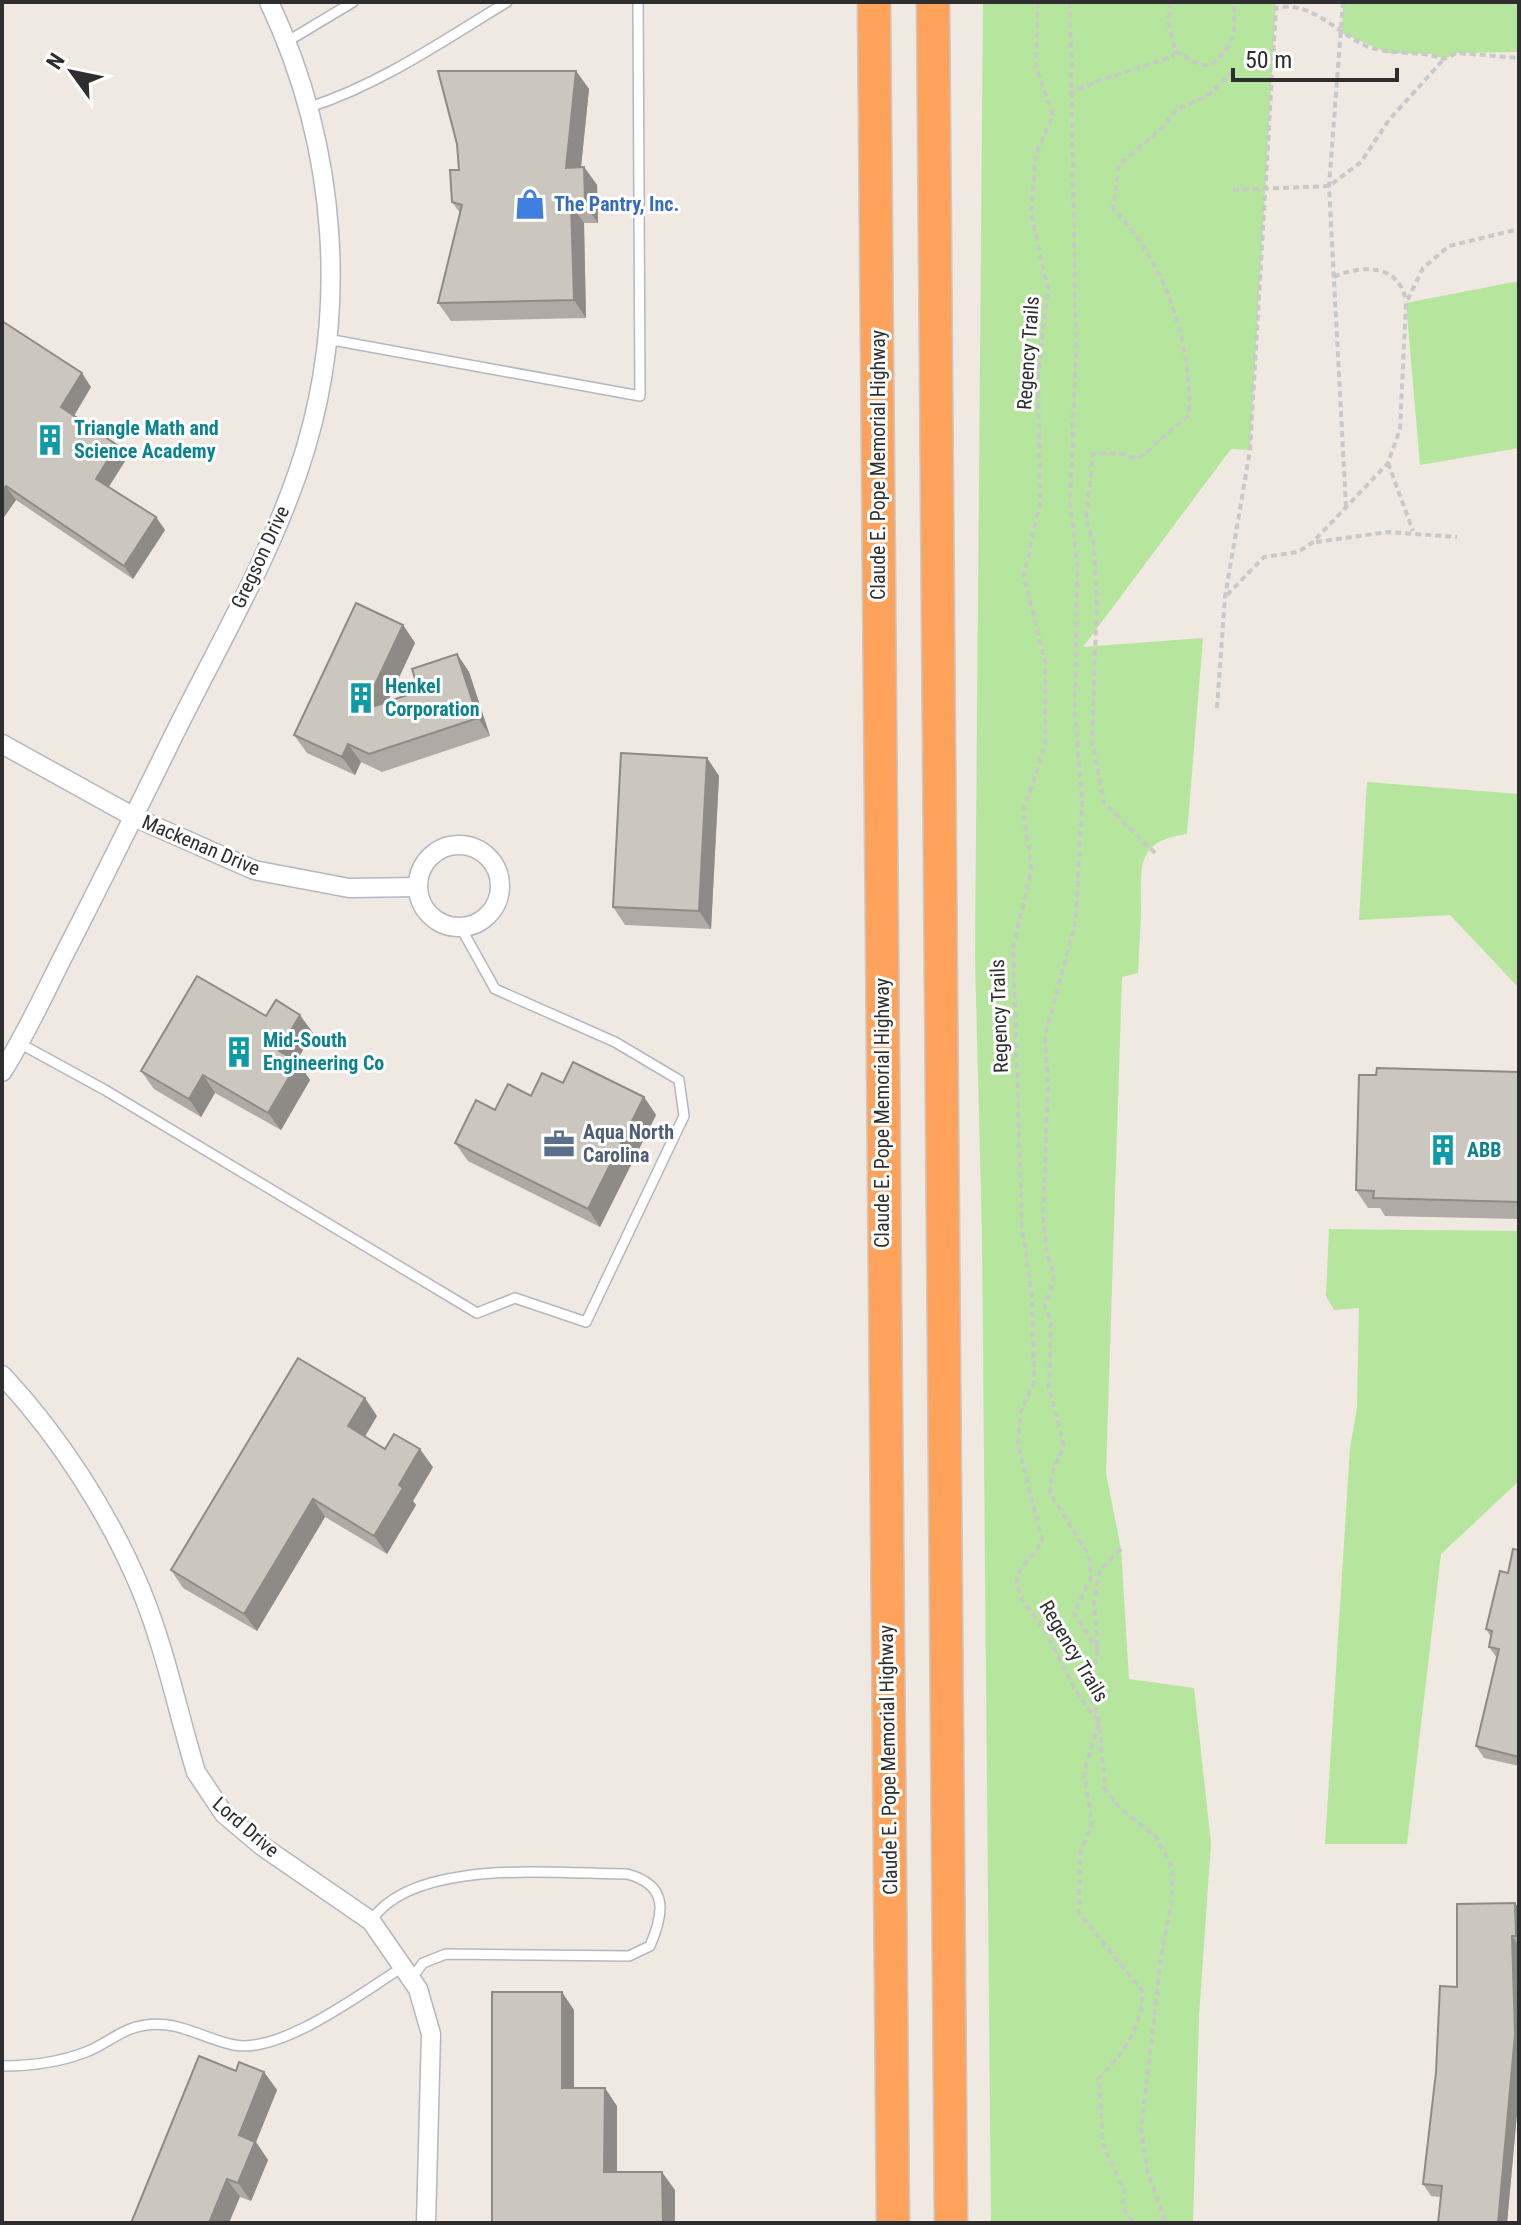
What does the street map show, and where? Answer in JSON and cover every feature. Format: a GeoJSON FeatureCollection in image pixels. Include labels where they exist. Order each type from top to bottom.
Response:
{"type":"FeatureCollection","features":[{"type":"Feature","properties":{"kind":"highway","name":"Claude E. Pope Memorial Highway"},"geometry":{"type":"LineString","coordinates":[[874,2],[893,2223]]}},
{"type":"Feature","properties":{"kind":"highway"},"geometry":{"type":"LineString","coordinates":[[933,2],[951,2223]]}},
{"type":"Feature","properties":{"kind":"street","name":"Gregson Drive"},"geometry":{"type":"LineString","coordinates":[[2,1072],[134,817],[283,510],[318,404],[327,339],[330,258],[326,189],[310,107],[288,41],[269,2]]}},
{"type":"Feature","properties":{"kind":"street","name":"Mackenan Drive"},"geometry":{"type":"LineString","coordinates":[[2,744],[134,817],[254,870],[349,888],[417,887]]}},
{"type":"Feature","properties":{"kind":"street"},"geometry":{"type":"LineString","coordinates":[[465,845],[490,858],[501,884],[499,897],[485,919],[461,928],[435,921],[420,900],[417,887],[426,860],[437,851],[465,845]]}},
{"type":"Feature","properties":{"kind":"street","name":"Lord Drive"},"geometry":{"type":"LineString","coordinates":[[2,1375],[21,1395],[92,1494],[141,1591],[196,1772],[209,1795],[224,1814],[262,1846],[371,1921],[418,1989],[431,2034],[426,2223]]}},
{"type":"Feature","properties":{"kind":"lane"},"geometry":{"type":"LineString","coordinates":[[288,41],[353,2]]}},
{"type":"Feature","properties":{"kind":"lane"},"geometry":{"type":"LineString","coordinates":[[310,107],[333,100],[410,61],[507,2]]}},
{"type":"Feature","properties":{"kind":"lane"},"geometry":{"type":"LineString","coordinates":[[327,339],[640,396],[638,2]]}},
{"type":"Feature","properties":{"kind":"lane"},"geometry":{"type":"LineString","coordinates":[[19,1043],[105,1090],[477,1313],[515,1298],[586,1322],[684,1116],[679,1080],[615,1042],[495,989],[461,928]]}},
{"type":"Feature","properties":{"kind":"lane"},"geometry":{"type":"LineString","coordinates":[[2,2066],[29,2066],[87,2052],[124,2030],[147,2025],[171,2024],[236,2045],[280,2040],[423,1963],[446,1954],[629,1956],[650,1946],[661,1921],[659,1894],[643,1878],[627,1874],[458,1875],[422,1884],[381,1907],[371,1921]]}},
{"type":"Feature","properties":{"kind":"path","name":"Regency Trails"},"geometry":{"type":"LineString","coordinates":[[1038,2],[1036,67],[1053,115],[1036,154],[1031,213],[1048,289],[1038,374],[1040,502],[1024,576],[1045,662],[1045,746],[1023,812],[1032,868],[1013,947],[1022,1227],[1032,1297],[1034,1382],[1021,1411],[1018,1443],[1042,1540],[1038,1551],[1019,1570],[1016,1581],[1020,1597],[1047,1634],[1063,1670],[1099,1722]]}},
{"type":"Feature","properties":{"kind":"path","name":"Regency Trails"},"geometry":{"type":"LineString","coordinates":[[1070,2],[1069,94],[1076,349],[1070,503],[1077,563],[1075,715],[1082,801],[1076,920],[1045,1037],[1048,1086],[1043,1216],[1047,1255],[1054,1274],[1050,1294],[1044,1303],[1051,1322],[1049,1387],[1064,1446],[1052,1474],[1050,1493],[1089,1555],[1091,1577],[1074,1613],[1098,1650]]}},
{"type":"Feature","properties":{"kind":"path"},"geometry":{"type":"LineString","coordinates":[[1069,94],[1097,81],[1172,57],[1175,51],[1169,24],[1170,2]]}},
{"type":"Feature","properties":{"kind":"path"},"geometry":{"type":"LineString","coordinates":[[1175,51],[1200,65],[1211,65],[1225,53],[1235,37],[1233,2]]}},
{"type":"Feature","properties":{"kind":"path"},"geometry":{"type":"LineString","coordinates":[[1343,2],[1329,186],[1347,510]]}},
{"type":"Feature","properties":{"kind":"path"},"geometry":{"type":"LineString","coordinates":[[1217,708],[1225,597],[1250,450],[1276,8],[1288,4],[1305,6],[1342,33],[1388,53],[1431,54],[1444,59]]}},
{"type":"Feature","properties":{"kind":"path"},"geometry":{"type":"LineString","coordinates":[[1233,190],[1329,186],[1361,162],[1389,120],[1444,59],[1457,53],[1519,58]]}},
{"type":"Feature","properties":{"kind":"path"},"geometry":{"type":"LineString","coordinates":[[1155,853],[1104,803],[1092,742],[1097,595],[1094,545],[1086,519],[1088,483],[1093,454],[1118,453],[1138,459],[1189,415],[1190,376],[1181,334],[1162,282],[1135,232],[1113,208],[1119,165],[1162,128],[1176,110],[1207,96],[1236,69]]}},
{"type":"Feature","properties":{"kind":"path"},"geometry":{"type":"LineString","coordinates":[[1406,303],[1423,268],[1449,246],[1519,229]]}},
{"type":"Feature","properties":{"kind":"path"},"geometry":{"type":"LineString","coordinates":[[1225,597],[1264,557],[1298,552],[1347,510],[1388,463],[1400,429],[1406,303],[1404,287],[1389,272],[1365,267],[1334,277]]}},
{"type":"Feature","properties":{"kind":"path"},"geometry":{"type":"LineString","coordinates":[[1388,463],[1413,531]]}},
{"type":"Feature","properties":{"kind":"path"},"geometry":{"type":"LineString","coordinates":[[1313,542],[1413,531],[1457,537]]}},
{"type":"Feature","properties":{"kind":"path","name":"Regency Trails"},"geometry":{"type":"LineString","coordinates":[[1121,1549],[1100,1570],[1094,1603],[1098,1650],[1089,1686],[1099,1722],[1105,1789],[1120,1808],[1156,1837],[1172,1866],[1172,1900],[1162,1950],[1141,2129],[1148,2173],[1166,2223]]}},
{"type":"Feature","properties":{"kind":"path","name":"Regency Trails"},"geometry":{"type":"LineString","coordinates":[[1099,1722],[1084,1772],[1092,1824],[1080,1853],[1079,1913],[1143,1992],[1142,2013],[1129,2043],[1099,2078],[1103,2145],[1124,2190],[1123,2208],[1134,2223]]}},
{"type":"Feature","properties":{"kind":"green space"},"geometry":{"type":"Polygon","coordinates":[[[983,2],[1276,2],[1250,450],[1231,449],[1083,647],[1203,638],[1187,834],[1157,843],[1144,861],[1141,872],[1138,973],[1122,977],[1106,1473],[1121,1549],[1129,1679],[1194,1688],[1211,1843],[1199,2017],[1193,2223],[991,2223],[982,1235],[975,957],[983,2]]]}},
{"type":"Feature","properties":{"kind":"green space"},"geometry":{"type":"Polygon","coordinates":[[[1343,2],[1519,2],[1519,52],[1457,53],[1444,59],[1431,54],[1388,53],[1342,33],[1343,2]]]}},
{"type":"Feature","properties":{"kind":"green space"},"geometry":{"type":"Polygon","coordinates":[[[1519,281],[1519,448],[1420,465],[1406,303],[1519,281]]]}},
{"type":"Feature","properties":{"kind":"green space"},"geometry":{"type":"Polygon","coordinates":[[[1367,782],[1519,794],[1519,988],[1450,915],[1359,920],[1367,782]]]}},
{"type":"Feature","properties":{"kind":"green space"},"geometry":{"type":"Polygon","coordinates":[[[1329,1229],[1519,1231],[1519,1481],[1441,1554],[1407,1844],[1325,1844],[1350,1448],[1357,1408],[1359,1308],[1334,1310],[1326,1296],[1329,1229]]]}},
{"type":"Feature","properties":{"kind":"building","name":"The Pantry, Inc."},"geometry":{"type":"Polygon","coordinates":[[[438,71],[576,71],[566,168],[584,167],[585,205],[571,205],[574,300],[438,303],[462,205],[452,202],[450,170],[459,170],[457,144],[438,71]]]}},
{"type":"Feature","properties":{"kind":"building","name":"Triangle Math and Science Academy"},"geometry":{"type":"Polygon","coordinates":[[[2,321],[82,373],[61,407],[117,445],[96,479],[156,517],[124,566],[6,486],[2,493],[2,321]]]}},
{"type":"Feature","properties":{"kind":"building","name":"Henkel Corporation"},"geometry":{"type":"Polygon","coordinates":[[[356,603],[403,625],[363,710],[419,691],[412,669],[457,654],[478,718],[369,754],[348,744],[342,757],[294,735],[356,603]]]}},
{"type":"Feature","properties":{"kind":"building"},"geometry":{"type":"Polygon","coordinates":[[[621,753],[707,758],[699,911],[613,907],[621,753]]]}},
{"type":"Feature","properties":{"kind":"building","name":"Mid-South Engineering Co"},"geometry":{"type":"Polygon","coordinates":[[[197,976],[266,1016],[276,1000],[300,1015],[279,1051],[298,1062],[268,1113],[203,1075],[189,1099],[141,1071],[197,976]]]}},
{"type":"Feature","properties":{"kind":"building","name":"Aqua North Carolina"},"geometry":{"type":"Polygon","coordinates":[[[573,1062],[644,1097],[588,1209],[455,1143],[476,1100],[495,1110],[508,1084],[531,1096],[542,1073],[563,1083],[573,1062]]]}},
{"type":"Feature","properties":{"kind":"building","name":"ABB"},"geometry":{"type":"Polygon","coordinates":[[[1377,1068],[1519,1072],[1519,1202],[1373,1198],[1374,1191],[1356,1190],[1359,1075],[1376,1075],[1377,1068]]]}},
{"type":"Feature","properties":{"kind":"building"},"geometry":{"type":"Polygon","coordinates":[[[298,1358],[365,1398],[348,1426],[385,1449],[394,1434],[420,1449],[399,1485],[403,1488],[374,1536],[313,1499],[244,1614],[171,1570],[298,1358]]]}},
{"type":"Feature","properties":{"kind":"building"},"geometry":{"type":"Polygon","coordinates":[[[1513,1549],[1519,1550],[1519,1757],[1476,1746],[1499,1649],[1489,1647],[1492,1631],[1486,1629],[1500,1571],[1508,1573],[1513,1549]]]}},
{"type":"Feature","properties":{"kind":"building"},"geometry":{"type":"Polygon","coordinates":[[[1515,1903],[1516,1936],[1512,1936],[1515,2034],[1498,2223],[1438,2223],[1442,2186],[1423,2184],[1436,2072],[1440,1986],[1457,1987],[1457,1904],[1515,1903]]]}},
{"type":"Feature","properties":{"kind":"building"},"geometry":{"type":"Polygon","coordinates":[[[492,1992],[562,1992],[562,2088],[605,2088],[604,2172],[662,2172],[663,2223],[492,2223],[492,1992]]]}},
{"type":"Feature","properties":{"kind":"building"},"geometry":{"type":"Polygon","coordinates":[[[199,2056],[236,2071],[239,2062],[264,2072],[239,2135],[255,2142],[238,2183],[227,2179],[209,2223],[131,2223],[199,2056]]]}},
{"type":"Feature","properties":{"kind":"place","name":"The Pantry, Inc."},"geometry":{"type":"Point","coordinates":[530,204]}},
{"type":"Feature","properties":{"kind":"place","name":"Triangle Math and Science Academy"},"geometry":{"type":"Point","coordinates":[50,440]}},
{"type":"Feature","properties":{"kind":"place","name":"Henkel Corporation"},"geometry":{"type":"Point","coordinates":[361,698]}},
{"type":"Feature","properties":{"kind":"place","name":"Mid-South Engineering Co"},"geometry":{"type":"Point","coordinates":[239,1052]}},
{"type":"Feature","properties":{"kind":"place","name":"Aqua North Carolina"},"geometry":{"type":"Point","coordinates":[559,1144]}},
{"type":"Feature","properties":{"kind":"place","name":"ABB"},"geometry":{"type":"Point","coordinates":[1443,1150]}}]}
